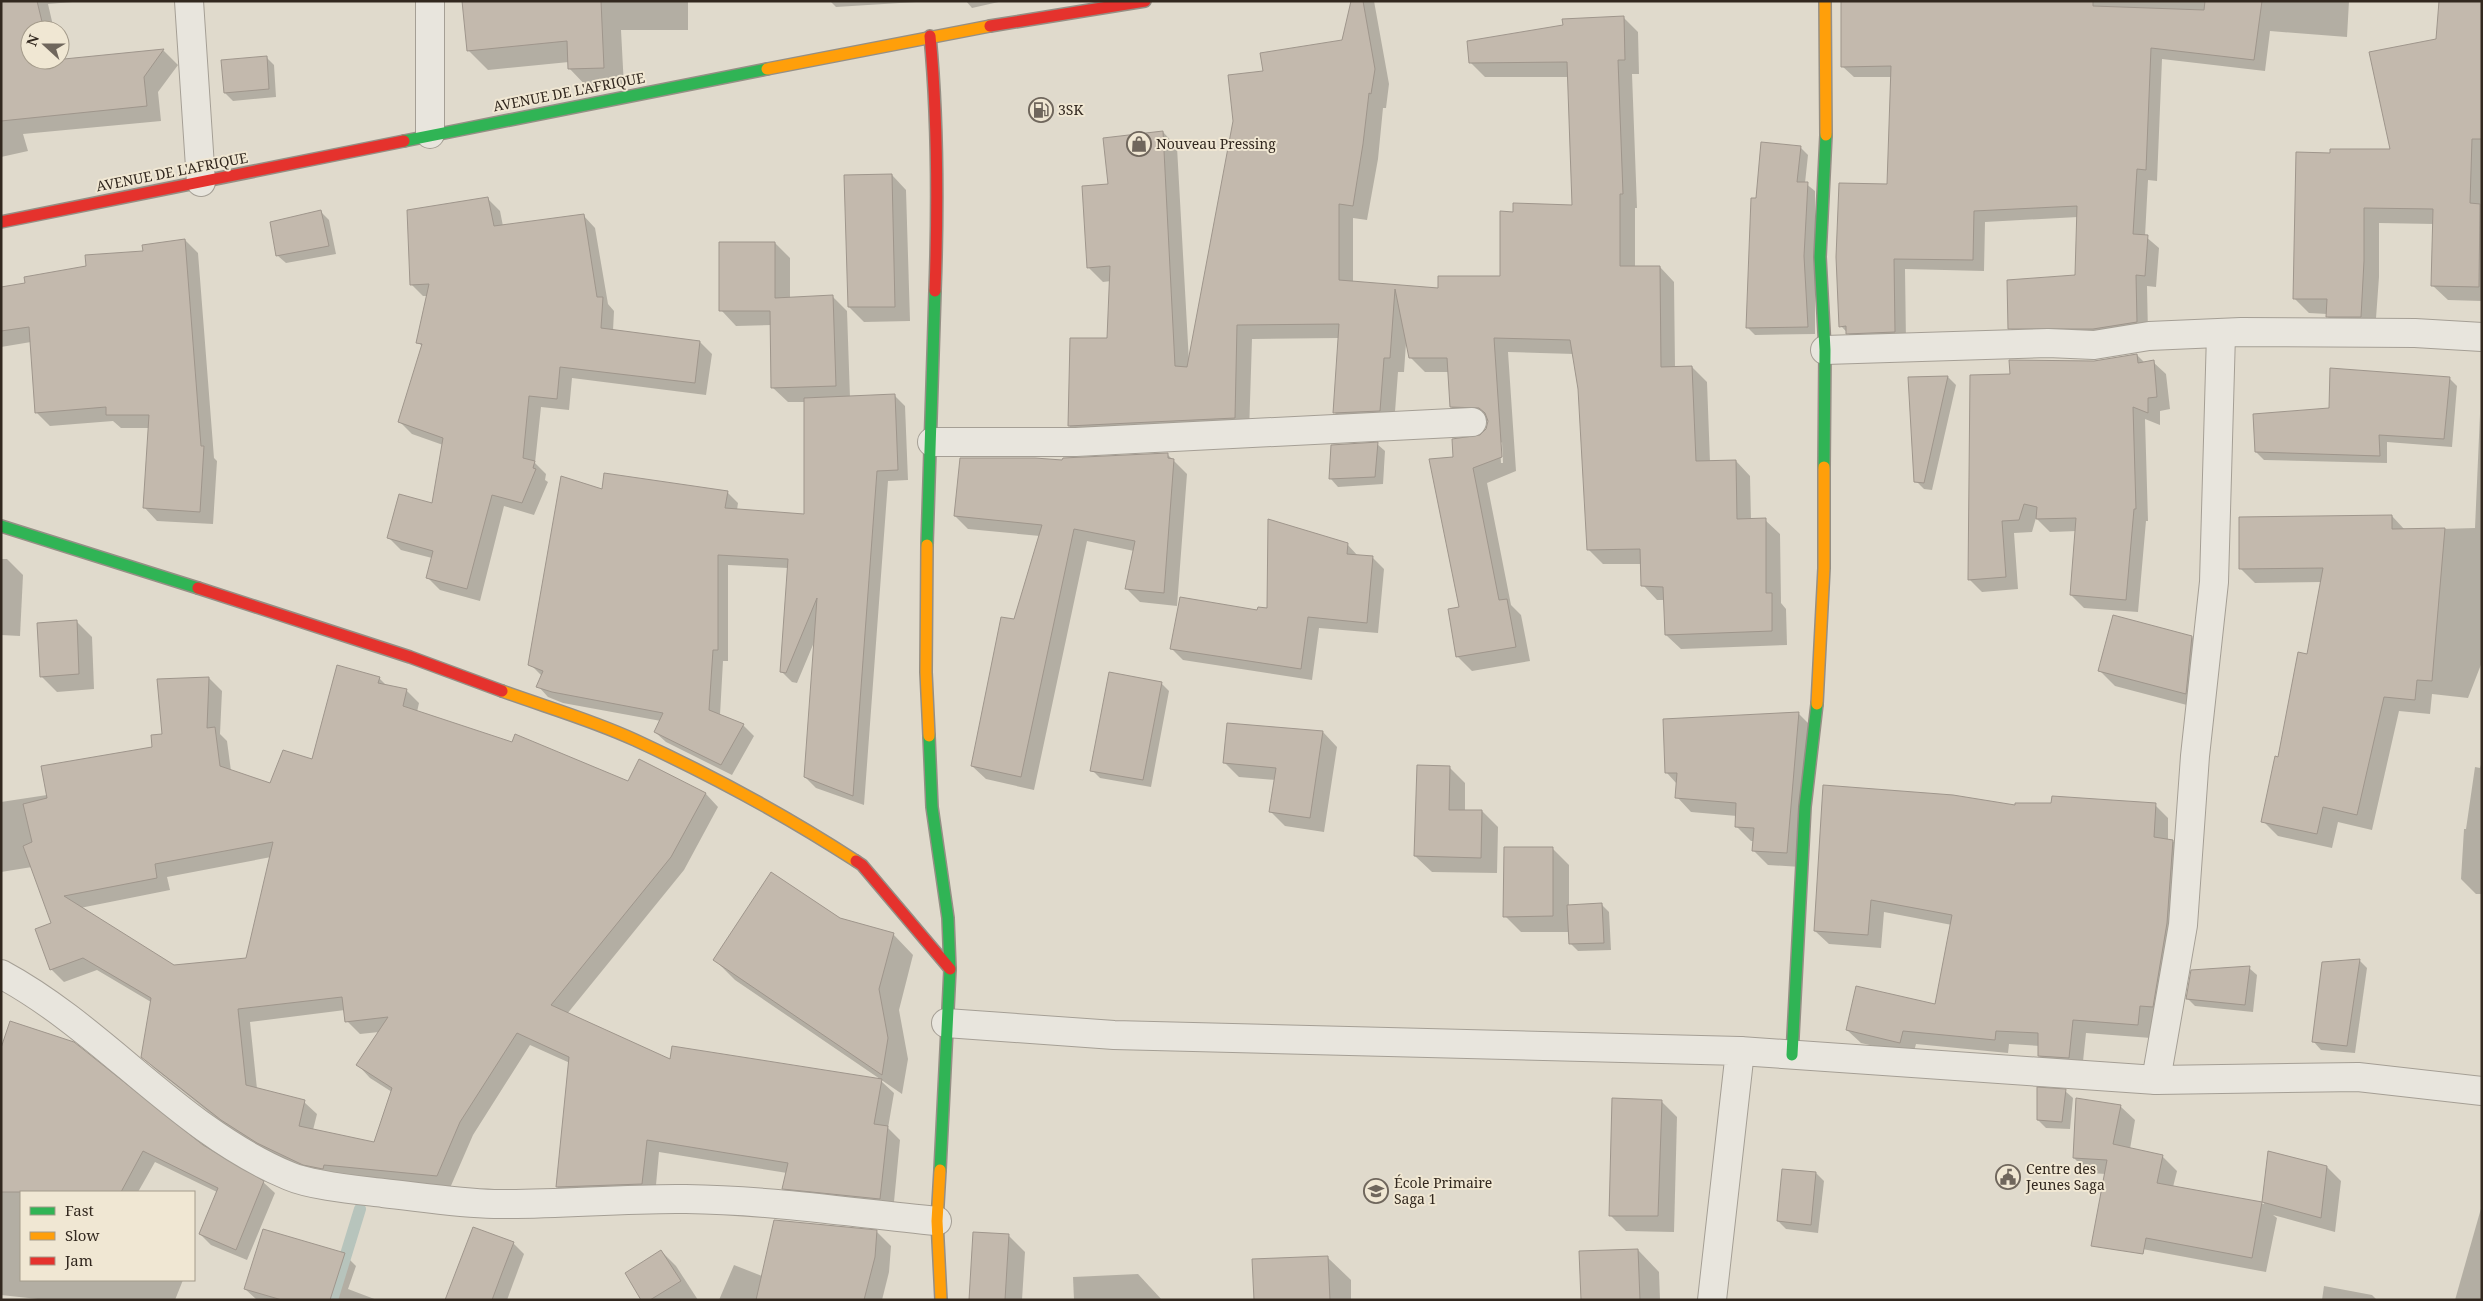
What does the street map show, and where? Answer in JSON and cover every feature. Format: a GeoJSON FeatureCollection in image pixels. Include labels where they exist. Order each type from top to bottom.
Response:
{"type":"FeatureCollection","features":[{"type":"Feature","properties":{"kind":"street"},"geometry":{"type":"LineString","coordinates":[[189,1],[201,182]]}},
{"type":"Feature","properties":{"kind":"street"},"geometry":{"type":"LineString","coordinates":[[430,1],[430,134]]}},
{"type":"Feature","properties":{"kind":"street","name":"AVENUE DE L'AFRIQUE"},"geometry":{"type":"LineString","coordinates":[[1,222],[430,134],[930,36],[1143,1]]}},
{"type":"Feature","properties":{"kind":"street"},"geometry":{"type":"LineString","coordinates":[[1792,1055],[1804,807],[1820,676],[1824,568],[1825,350],[1820,257],[1826,126],[1825,1]]}},
{"type":"Feature","properties":{"kind":"street"},"geometry":{"type":"LineString","coordinates":[[930,36],[935,89],[937,241],[932,442],[927,538],[926,672],[932,807],[948,918],[950,969],[937,1221],[941,1300]]}},
{"type":"Feature","properties":{"kind":"street"},"geometry":{"type":"LineString","coordinates":[[1825,350],[2048,343],[2094,345],[2149,336],[2241,332],[2416,333],[2482,337]]}},
{"type":"Feature","properties":{"kind":"street"},"geometry":{"type":"LineString","coordinates":[[2156,1080],[2183,925],[2195,756],[2214,582],[2221,334]]}},
{"type":"Feature","properties":{"kind":"street"},"geometry":{"type":"LineString","coordinates":[[932,442],[1076,442],[1472,422]]}},
{"type":"Feature","properties":{"kind":"street"},"geometry":{"type":"LineString","coordinates":[[1,526],[410,656],[633,739],[734,789],[805,828],[862,865],[950,969]]}},
{"type":"Feature","properties":{"kind":"street"},"geometry":{"type":"LineString","coordinates":[[1,974],[57,1008],[203,1126],[252,1158],[293,1178],[355,1190],[494,1204],[728,1200],[937,1221]]}},
{"type":"Feature","properties":{"kind":"street"},"geometry":{"type":"LineString","coordinates":[[946,1023],[1114,1035],[1740,1051],[2156,1080],[2358,1077],[2482,1092]]}},
{"type":"Feature","properties":{"kind":"street"},"geometry":{"type":"LineString","coordinates":[[1712,1300],[1740,1051]]}},
{"type":"Feature","properties":{"kind":"building"},"geometry":{"type":"Polygon","coordinates":[[[1,1],[37,1],[42,20],[20,20],[20,70],[70,70],[70,58],[164,49],[144,77],[147,106],[1,121],[1,1]]]}},
{"type":"Feature","properties":{"kind":"building"},"geometry":{"type":"Polygon","coordinates":[[[462,1],[601,1],[604,68],[568,69],[567,41],[467,51],[462,1]]]}},
{"type":"Feature","properties":{"kind":"building"},"geometry":{"type":"Polygon","coordinates":[[[1351,1],[1363,1],[1375,69],[1371,94],[1369,93],[1353,206],[1339,204],[1339,280],[1438,288],[1438,276],[1500,276],[1500,211],[1513,212],[1513,203],[1572,205],[1567,62],[1469,63],[1467,41],[1563,25],[1562,19],[1624,16],[1625,60],[1618,60],[1623,194],[1620,194],[1620,266],[1660,266],[1661,367],[1692,366],[1696,461],[1736,460],[1737,519],[1766,518],[1766,593],[1772,593],[1772,631],[1665,635],[1663,587],[1641,586],[1640,549],[1587,550],[1578,389],[1570,340],[1494,338],[1502,457],[1473,468],[1499,600],[1507,599],[1516,647],[1456,657],[1448,609],[1459,607],[1429,459],[1453,457],[1452,439],[1480,435],[1486,429],[1488,421],[1485,413],[1479,408],[1450,407],[1447,358],[1409,358],[1395,289],[1390,358],[1384,358],[1380,411],[1333,413],[1339,324],[1237,325],[1235,418],[1068,426],[1070,338],[1107,338],[1110,266],[1087,268],[1082,186],[1108,184],[1103,138],[1163,131],[1175,366],[1187,367],[1233,121],[1228,75],[1263,71],[1260,53],[1342,40],[1351,1]]]}},
{"type":"Feature","properties":{"kind":"building"},"geometry":{"type":"Polygon","coordinates":[[[1841,1],[2093,1],[2093,6],[2204,10],[2205,1],[2262,1],[2254,60],[2151,48],[2146,170],[2137,169],[2133,234],[2148,235],[2145,276],[2136,275],[2137,322],[2093,329],[2008,329],[2007,280],[2075,275],[2077,206],[1974,211],[1973,260],[1894,259],[1895,332],[1846,334],[1846,326],[1839,327],[1836,257],[1839,183],[1887,184],[1891,66],[1841,67],[1841,1]]]}},
{"type":"Feature","properties":{"kind":"building"},"geometry":{"type":"Polygon","coordinates":[[[2439,1],[2482,1],[2482,139],[2472,139],[2470,203],[2480,204],[2479,287],[2431,286],[2433,209],[2364,208],[2361,317],[2326,317],[2327,299],[2293,299],[2296,152],[2330,153],[2330,149],[2390,149],[2369,52],[2436,39],[2439,1]]]}},
{"type":"Feature","properties":{"kind":"building"},"geometry":{"type":"Polygon","coordinates":[[[267,56],[269,89],[224,93],[221,60],[267,56]]]}},
{"type":"Feature","properties":{"kind":"building"},"geometry":{"type":"Polygon","coordinates":[[[1761,142],[1801,146],[1797,182],[1808,182],[1804,256],[1808,327],[1746,328],[1751,198],[1756,198],[1761,142]]]}},
{"type":"Feature","properties":{"kind":"building"},"geometry":{"type":"Polygon","coordinates":[[[892,174],[895,307],[848,307],[844,175],[892,174]]]}},
{"type":"Feature","properties":{"kind":"building"},"geometry":{"type":"Polygon","coordinates":[[[488,197],[494,226],[584,214],[597,297],[603,297],[601,328],[700,341],[695,383],[560,367],[557,399],[529,396],[523,458],[535,461],[533,468],[536,469],[522,503],[492,495],[467,589],[426,578],[433,551],[387,538],[399,494],[432,503],[443,438],[398,422],[422,344],[416,343],[429,284],[410,285],[407,210],[488,197]]]}},
{"type":"Feature","properties":{"kind":"building"},"geometry":{"type":"Polygon","coordinates":[[[321,210],[329,246],[276,256],[270,222],[321,210]]]}},
{"type":"Feature","properties":{"kind":"building"},"geometry":{"type":"Polygon","coordinates":[[[185,239],[201,446],[204,446],[200,512],[143,508],[149,415],[106,415],[106,407],[35,413],[29,327],[1,331],[1,287],[25,283],[24,277],[86,266],[85,255],[143,251],[142,245],[185,239]]]}},
{"type":"Feature","properties":{"kind":"building"},"geometry":{"type":"Polygon","coordinates":[[[719,242],[775,242],[775,298],[833,295],[836,386],[771,388],[770,311],[719,311],[719,242]]]}},
{"type":"Feature","properties":{"kind":"building"},"geometry":{"type":"Polygon","coordinates":[[[2137,354],[2138,363],[2154,360],[2157,397],[2148,398],[2148,413],[2133,407],[2136,509],[2134,509],[2126,600],[2070,595],[2076,518],[2036,519],[2037,507],[2024,504],[2019,520],[2002,521],[2006,577],[1968,580],[1970,375],[2010,374],[2009,360],[2094,361],[2137,354]]]}},
{"type":"Feature","properties":{"kind":"building"},"geometry":{"type":"Polygon","coordinates":[[[2330,368],[2450,377],[2444,439],[2379,435],[2380,456],[2255,452],[2253,414],[2329,408],[2330,368]]]}},
{"type":"Feature","properties":{"kind":"building"},"geometry":{"type":"Polygon","coordinates":[[[1948,376],[1924,483],[1914,482],[1908,377],[1948,376]]]}},
{"type":"Feature","properties":{"kind":"building"},"geometry":{"type":"Polygon","coordinates":[[[895,394],[898,470],[877,471],[853,796],[804,777],[817,598],[786,673],[780,672],[788,559],[718,555],[718,650],[713,650],[709,710],[744,724],[721,765],[654,732],[663,713],[552,692],[536,687],[543,671],[528,665],[561,476],[602,489],[604,473],[728,491],[725,508],[804,514],[804,398],[895,394]]]}},
{"type":"Feature","properties":{"kind":"building"},"geometry":{"type":"Polygon","coordinates":[[[1378,442],[1375,477],[1329,479],[1331,445],[1378,442]]]}},
{"type":"Feature","properties":{"kind":"building"},"geometry":{"type":"Polygon","coordinates":[[[1168,453],[1168,458],[1174,459],[1164,593],[1125,589],[1135,541],[1074,529],[1021,777],[971,766],[1001,617],[1014,619],[1042,525],[954,516],[960,458],[1062,460],[1063,458],[1168,453]]]}},
{"type":"Feature","properties":{"kind":"building"},"geometry":{"type":"Polygon","coordinates":[[[2392,515],[2392,529],[2445,528],[2432,681],[2417,680],[2415,700],[2384,697],[2357,815],[2323,807],[2317,834],[2261,822],[2275,756],[2278,757],[2298,652],[2307,654],[2323,568],[2239,569],[2239,517],[2392,515]]]}},
{"type":"Feature","properties":{"kind":"building"},"geometry":{"type":"Polygon","coordinates":[[[1268,519],[1348,543],[1347,554],[1373,556],[1367,623],[1308,617],[1301,669],[1170,649],[1180,597],[1257,610],[1258,607],[1267,608],[1268,519]]]}},
{"type":"Feature","properties":{"kind":"building"},"geometry":{"type":"Polygon","coordinates":[[[2113,615],[2192,636],[2186,694],[2098,671],[2113,615]]]}},
{"type":"Feature","properties":{"kind":"building"},"geometry":{"type":"Polygon","coordinates":[[[77,620],[79,674],[40,677],[37,623],[77,620]]]}},
{"type":"Feature","properties":{"kind":"building"},"geometry":{"type":"Polygon","coordinates":[[[337,665],[380,677],[378,683],[407,689],[403,706],[512,742],[515,734],[628,781],[639,759],[706,793],[671,857],[551,1005],[670,1059],[672,1046],[882,1079],[874,1124],[888,1126],[880,1199],[782,1189],[788,1163],[647,1140],[642,1184],[556,1187],[569,1057],[517,1033],[460,1122],[437,1176],[324,1165],[323,1169],[303,1165],[257,1143],[221,1120],[141,1057],[151,998],[83,958],[50,970],[35,929],[51,923],[23,846],[32,842],[23,804],[47,798],[41,766],[152,747],[151,735],[162,734],[157,679],[209,677],[207,728],[215,727],[220,766],[270,783],[283,750],[312,759],[337,665]],[[273,842],[155,864],[157,878],[64,896],[174,965],[246,958],[273,842]],[[342,997],[238,1009],[246,1085],[305,1100],[299,1126],[374,1142],[392,1088],[356,1065],[388,1017],[345,1022],[342,997]]]}},
{"type":"Feature","properties":{"kind":"building"},"geometry":{"type":"Polygon","coordinates":[[[1109,672],[1162,682],[1143,780],[1090,771],[1109,672]]]}},
{"type":"Feature","properties":{"kind":"building"},"geometry":{"type":"Polygon","coordinates":[[[1799,712],[1787,853],[1752,851],[1754,828],[1735,827],[1736,803],[1675,798],[1677,773],[1665,773],[1663,719],[1799,712]]]}},
{"type":"Feature","properties":{"kind":"building"},"geometry":{"type":"Polygon","coordinates":[[[1227,723],[1323,731],[1310,818],[1269,812],[1276,768],[1223,763],[1227,723]]]}},
{"type":"Feature","properties":{"kind":"building"},"geometry":{"type":"Polygon","coordinates":[[[1417,765],[1450,766],[1449,810],[1482,810],[1481,858],[1414,856],[1417,765]]]}},
{"type":"Feature","properties":{"kind":"building"},"geometry":{"type":"Polygon","coordinates":[[[1823,785],[1953,795],[2015,805],[2015,803],[2051,803],[2052,796],[2156,803],[2154,837],[2173,840],[2167,923],[2153,1007],[2140,1006],[2138,1025],[2073,1020],[2069,1058],[2038,1056],[2038,1033],[1996,1031],[1995,1040],[1903,1031],[1900,1043],[1846,1030],[1856,986],[1935,1004],[1952,915],[1871,900],[1868,935],[1814,931],[1823,785]]]}},
{"type":"Feature","properties":{"kind":"building"},"geometry":{"type":"Polygon","coordinates":[[[1504,847],[1553,847],[1553,916],[1503,917],[1504,847]]]}},
{"type":"Feature","properties":{"kind":"building"},"geometry":{"type":"Polygon","coordinates":[[[771,872],[840,918],[894,933],[879,989],[888,1038],[882,1075],[713,960],[771,872]]]}},
{"type":"Feature","properties":{"kind":"building"},"geometry":{"type":"Polygon","coordinates":[[[1602,903],[1604,943],[1569,944],[1567,905],[1602,903]]]}},
{"type":"Feature","properties":{"kind":"building"},"geometry":{"type":"Polygon","coordinates":[[[2360,959],[2347,1046],[2312,1042],[2322,962],[2360,959]]]}},
{"type":"Feature","properties":{"kind":"building"},"geometry":{"type":"Polygon","coordinates":[[[2250,966],[2245,1005],[2186,999],[2191,970],[2250,966]]]}},
{"type":"Feature","properties":{"kind":"building"},"geometry":{"type":"Polygon","coordinates":[[[10,1021],[74,1042],[203,1145],[264,1181],[236,1250],[199,1234],[218,1188],[143,1151],[122,1191],[1,1192],[1,1048],[10,1021]]]}},
{"type":"Feature","properties":{"kind":"building"},"geometry":{"type":"Polygon","coordinates":[[[2037,1087],[2066,1089],[2062,1122],[2037,1120],[2037,1087]]]}},
{"type":"Feature","properties":{"kind":"building"},"geometry":{"type":"Polygon","coordinates":[[[1612,1098],[1662,1100],[1658,1216],[1609,1216],[1612,1098]]]}},
{"type":"Feature","properties":{"kind":"building"},"geometry":{"type":"Polygon","coordinates":[[[2076,1098],[2121,1105],[2113,1144],[2163,1155],[2157,1183],[2262,1202],[2252,1258],[2146,1238],[2143,1254],[2091,1246],[2107,1160],[2073,1158],[2076,1098]]]}},
{"type":"Feature","properties":{"kind":"building"},"geometry":{"type":"Polygon","coordinates":[[[2268,1151],[2327,1166],[2321,1218],[2262,1202],[2268,1151]]]}},
{"type":"Feature","properties":{"kind":"building"},"geometry":{"type":"Polygon","coordinates":[[[1782,1169],[1816,1172],[1811,1225],[1777,1221],[1782,1169]]]}},
{"type":"Feature","properties":{"kind":"building"},"geometry":{"type":"Polygon","coordinates":[[[774,1220],[877,1230],[875,1257],[864,1300],[756,1300],[774,1220]]]}},
{"type":"Feature","properties":{"kind":"building"},"geometry":{"type":"Polygon","coordinates":[[[473,1227],[514,1242],[492,1300],[445,1300],[473,1227]]]}},
{"type":"Feature","properties":{"kind":"building"},"geometry":{"type":"Polygon","coordinates":[[[263,1229],[345,1253],[330,1300],[282,1300],[244,1289],[263,1229]]]}},
{"type":"Feature","properties":{"kind":"building"},"geometry":{"type":"Polygon","coordinates":[[[973,1232],[1009,1234],[1005,1300],[969,1300],[973,1232]]]}},
{"type":"Feature","properties":{"kind":"building"},"geometry":{"type":"Polygon","coordinates":[[[1638,1249],[1640,1300],[1581,1300],[1579,1251],[1638,1249]]]}},
{"type":"Feature","properties":{"kind":"building"},"geometry":{"type":"Polygon","coordinates":[[[661,1250],[681,1281],[650,1300],[641,1300],[625,1273],[661,1250]]]}},
{"type":"Feature","properties":{"kind":"building"},"geometry":{"type":"Polygon","coordinates":[[[1328,1256],[1330,1300],[1254,1300],[1252,1259],[1328,1256]]]}},
{"type":"Feature","properties":{"kind":"waterway"},"geometry":{"type":"LineString","coordinates":[[332,1300],[360,1209]]}},
{"type":"Feature","properties":{"kind":"traffic: fast"},"geometry":{"type":"LineString","coordinates":[[404,141],[767,69]]}},
{"type":"Feature","properties":{"kind":"traffic: fast"},"geometry":{"type":"LineString","coordinates":[[1824,467],[1825,350],[1820,257],[1826,135]]}},
{"type":"Feature","properties":{"kind":"traffic: fast"},"geometry":{"type":"LineString","coordinates":[[927,545],[935,291]]}},
{"type":"Feature","properties":{"kind":"traffic: fast"},"geometry":{"type":"LineString","coordinates":[[1,526],[198,588]]}},
{"type":"Feature","properties":{"kind":"traffic: fast"},"geometry":{"type":"LineString","coordinates":[[1792,1055],[1805,807],[1817,704]]}},
{"type":"Feature","properties":{"kind":"traffic: fast"},"geometry":{"type":"LineString","coordinates":[[929,736],[932,807],[948,918],[950,969],[940,1170]]}},
{"type":"Feature","properties":{"kind":"traffic: slow"},"geometry":{"type":"LineString","coordinates":[[1825,1],[1826,135]]}},
{"type":"Feature","properties":{"kind":"traffic: slow"},"geometry":{"type":"LineString","coordinates":[[767,69],[990,26]]}},
{"type":"Feature","properties":{"kind":"traffic: slow"},"geometry":{"type":"LineString","coordinates":[[1817,704],[1824,568],[1824,467]]}},
{"type":"Feature","properties":{"kind":"traffic: slow"},"geometry":{"type":"LineString","coordinates":[[927,545],[926,672],[929,736]]}},
{"type":"Feature","properties":{"kind":"traffic: slow"},"geometry":{"type":"LineString","coordinates":[[502,691],[602,726],[663,753],[775,812],[856,861]]}},
{"type":"Feature","properties":{"kind":"traffic: slow"},"geometry":{"type":"LineString","coordinates":[[940,1170],[937,1221],[941,1300]]}},
{"type":"Feature","properties":{"kind":"traffic: jam"},"geometry":{"type":"LineString","coordinates":[[990,26],[1145,1]]}},
{"type":"Feature","properties":{"kind":"traffic: jam"},"geometry":{"type":"LineString","coordinates":[[930,36],[937,164],[935,291]]}},
{"type":"Feature","properties":{"kind":"traffic: jam"},"geometry":{"type":"LineString","coordinates":[[1,222],[404,141]]}},
{"type":"Feature","properties":{"kind":"traffic: jam"},"geometry":{"type":"LineString","coordinates":[[198,588],[410,657],[502,691]]}},
{"type":"Feature","properties":{"kind":"traffic: jam"},"geometry":{"type":"LineString","coordinates":[[856,861],[862,865],[950,969]]}},
{"type":"Feature","properties":{"kind":"place","name":"3SK"},"geometry":{"type":"Point","coordinates":[1041,110]}},
{"type":"Feature","properties":{"kind":"place","name":"Nouveau Pressing"},"geometry":{"type":"Point","coordinates":[1139,144]}},
{"type":"Feature","properties":{"kind":"place","name":"Centre des Jeunes Saga"},"geometry":{"type":"Point","coordinates":[2008,1177]}},
{"type":"Feature","properties":{"kind":"place","name":"École Primaire Saga 1"},"geometry":{"type":"Point","coordinates":[1376,1191]}}]}
